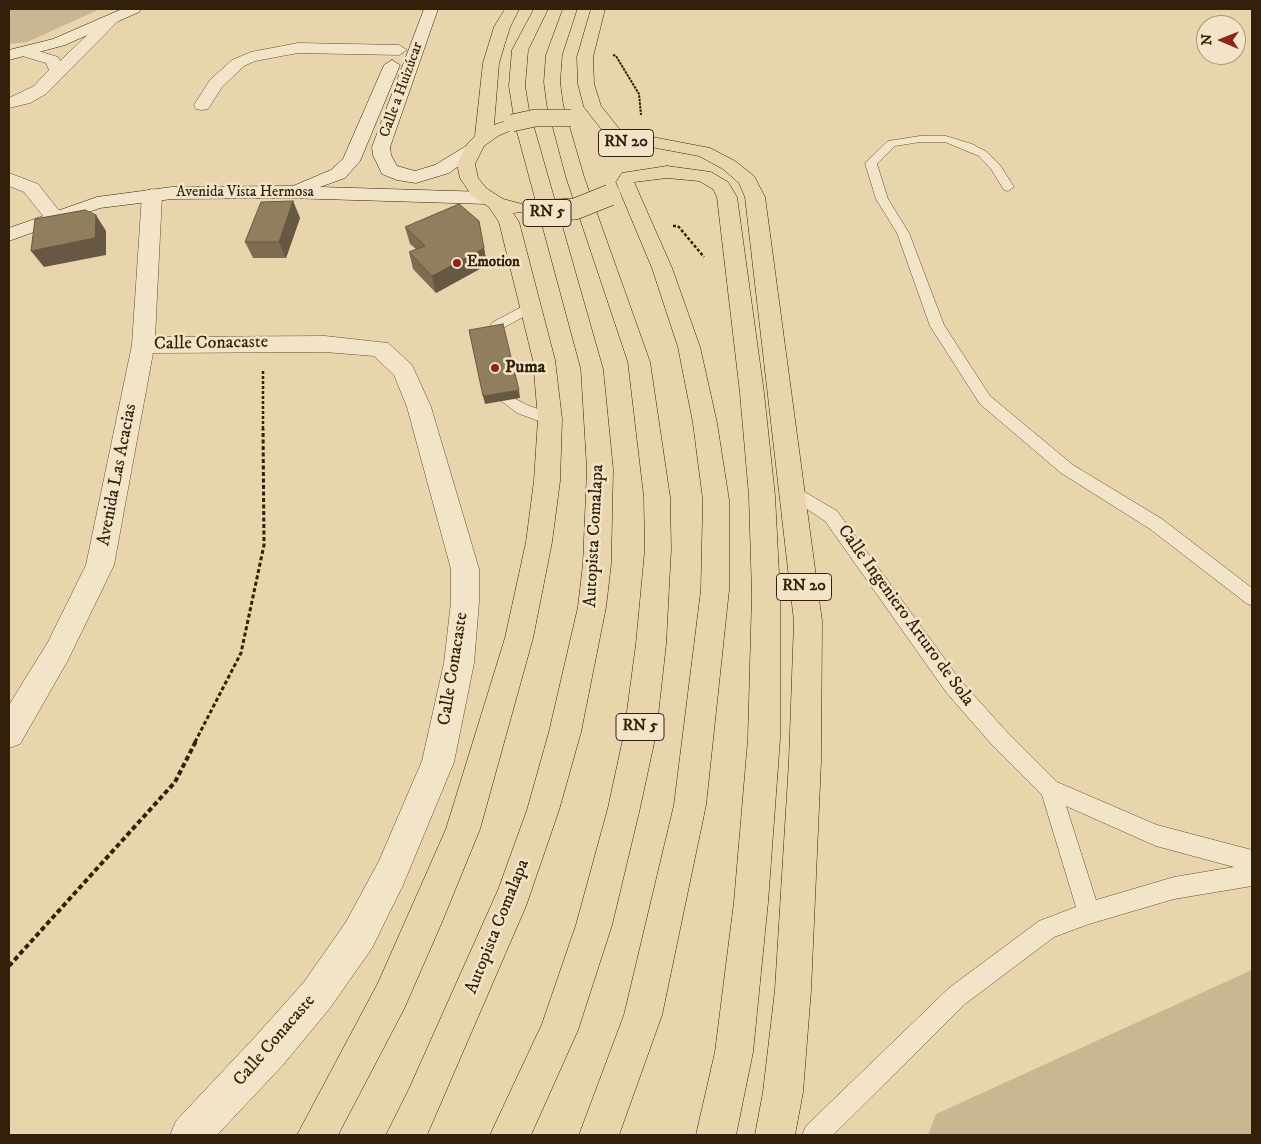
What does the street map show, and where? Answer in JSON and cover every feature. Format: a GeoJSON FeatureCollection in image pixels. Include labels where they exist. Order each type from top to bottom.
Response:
{"type":"FeatureCollection","features":[{"type":"Feature","properties":{"kind":"highway"},"geometry":{"type":"LineString","coordinates":[[317,1135],[391,996],[430,910],[462,829],[520,638],[539,542],[547,481],[550,420],[544,360],[510,222],[492,200],[479,192],[468,178],[466,164],[478,144],[491,63],[502,26],[512,9]]}},
{"type":"Feature","properties":{"kind":"highway","name":"Autopista Comalapa"},"geometry":{"type":"LineString","coordinates":[[406,1135],[423,1103],[517,885],[543,810],[565,732],[593,598],[597,564],[600,469],[592,370],[520,110],[516,86],[520,50],[541,9]]}},
{"type":"Feature","properties":{"kind":"highway","name":"RN 5"},"geometry":{"type":"LineString","coordinates":[[510,1135],[559,1030],[594,926],[622,817],[640,734],[651,644],[658,549],[657,497],[638,362],[575,177],[555,105],[552,82],[554,55],[570,9]]}},
{"type":"Feature","properties":{"kind":"highway"},"geometry":{"type":"LineString","coordinates":[[598,9],[584,69],[593,107],[616,134]]}},
{"type":"Feature","properties":{"kind":"highway","name":"RN 20"},"geometry":{"type":"LineString","coordinates":[[478,144],[512,123],[535,118],[571,118],[593,123],[616,134],[704,152],[729,165],[746,180],[754,197],[808,621],[805,761],[793,990],[783,1092],[775,1135]]}},
{"type":"Feature","properties":{"kind":"highway","name":"RN 20"},"geometry":{"type":"LineString","coordinates":[[616,134],[630,148],[633,163],[621,185]]}},
{"type":"Feature","properties":{"kind":"highway","name":"RN 20"},"geometry":{"type":"LineString","coordinates":[[492,200],[533,211],[575,208],[621,185],[667,172],[704,176],[721,186],[728,197],[758,458],[766,594],[764,739],[751,902],[734,1052],[716,1135]]}},
{"type":"Feature","properties":{"kind":"highway"},"geometry":{"type":"LineString","coordinates":[[599,1135],[643,1015],[690,805],[715,590],[716,500],[705,423],[689,347],[676,304],[645,227],[621,185]]}},
{"type":"Feature","properties":{"kind":"street"},"geometry":{"type":"LineString","coordinates":[[9,55],[25,52],[85,33],[134,9]]}},
{"type":"Feature","properties":{"kind":"street","name":"Calle a Huizúcar"},"geometry":{"type":"LineString","coordinates":[[288,192],[338,174],[351,161],[417,9]]}},
{"type":"Feature","properties":{"kind":"street","name":"Calle a Huizúcar"},"geometry":{"type":"LineString","coordinates":[[430,9],[381,147],[382,155],[389,170],[404,176],[416,177],[442,169],[478,144]]}},
{"type":"Feature","properties":{"kind":"street"},"geometry":{"type":"LineString","coordinates":[[9,103],[32,96],[56,76],[111,20]]}},
{"type":"Feature","properties":{"kind":"street"},"geometry":{"type":"LineString","coordinates":[[202,105],[216,84],[238,63],[251,57],[298,48],[399,50]]}},
{"type":"Feature","properties":{"kind":"street"},"geometry":{"type":"LineString","coordinates":[[25,52],[52,60],[57,70],[56,76]]}},
{"type":"Feature","properties":{"kind":"street"},"geometry":{"type":"LineString","coordinates":[[9,179],[31,188],[54,217]]}},
{"type":"Feature","properties":{"kind":"street","name":"Avenida Vista Hermosa"},"geometry":{"type":"LineString","coordinates":[[9,235],[54,217],[97,203],[189,192],[288,192],[492,200]]}},
{"type":"Feature","properties":{"kind":"street","name":"Avenida Las Acacias"},"geometry":{"type":"LineString","coordinates":[[9,733],[58,651],[100,565],[143,345],[152,195]]}},
{"type":"Feature","properties":{"kind":"street","name":"Calle Conacaste"},"geometry":{"type":"LineString","coordinates":[[143,345],[325,344],[380,349],[404,371],[419,407],[465,569],[465,602],[459,663],[438,762],[392,873],[360,935],[317,995],[268,1052],[190,1135]]}},
{"type":"Feature","properties":{"kind":"lane"},"geometry":{"type":"LineString","coordinates":[[1008,186],[996,167],[983,154],[968,146],[946,139],[920,139],[892,143],[871,163],[882,198],[903,233],[937,326],[985,400],[1067,469],[1156,524],[1252,598]]}},
{"type":"Feature","properties":{"kind":"lane"},"geometry":{"type":"LineString","coordinates":[[491,335],[498,325],[531,306]]}},
{"type":"Feature","properties":{"kind":"lane"},"geometry":{"type":"LineString","coordinates":[[508,400],[522,409],[550,420]]}},
{"type":"Feature","properties":{"kind":"lane","name":"Calle Ingeniero Arturo de Sola"},"geometry":{"type":"LineString","coordinates":[[793,492],[831,516],[953,686],[1000,739],[1050,789],[1156,835],[1252,860]]}},
{"type":"Feature","properties":{"kind":"lane"},"geometry":{"type":"LineString","coordinates":[[1050,789],[1089,913]]}},
{"type":"Feature","properties":{"kind":"lane"},"geometry":{"type":"LineString","coordinates":[[815,1135],[957,996],[1048,929],[1089,913],[1174,888],[1252,875]]}},
{"type":"Feature","properties":{"kind":"path"},"geometry":{"type":"LineString","coordinates":[[589,41],[602,53],[616,56],[639,94],[641,115]]}},
{"type":"Feature","properties":{"kind":"path"},"geometry":{"type":"LineString","coordinates":[[645,227],[660,225],[678,226],[705,258]]}},
{"type":"Feature","properties":{"kind":"path"},"geometry":{"type":"LineString","coordinates":[[9,966],[175,782],[241,653],[264,545],[263,344]]}},
{"type":"Feature","properties":{"kind":"shaded area"},"geometry":{"type":"Polygon","coordinates":[[[9,9],[100,9],[27,42],[9,44],[9,9]]]}},
{"type":"Feature","properties":{"kind":"shaded area"},"geometry":{"type":"Polygon","coordinates":[[[1252,970],[1252,1135],[928,1135],[936,1114],[1252,970]]]}},
{"type":"Feature","properties":{"kind":"building"},"geometry":{"type":"Polygon","coordinates":[[[293,201],[279,242],[245,242],[261,202],[293,201]]]}},
{"type":"Feature","properties":{"kind":"building"},"geometry":{"type":"Polygon","coordinates":[[[459,204],[479,221],[484,248],[432,276],[409,252],[425,246],[405,227],[459,204]]]}},
{"type":"Feature","properties":{"kind":"building"},"geometry":{"type":"Polygon","coordinates":[[[85,210],[96,215],[95,238],[31,251],[35,219],[85,210]]]}},
{"type":"Feature","properties":{"kind":"building","name":"Puma"},"geometry":{"type":"Polygon","coordinates":[[[503,324],[519,390],[483,396],[469,330],[503,324]]]}},
{"type":"Feature","properties":{"kind":"place","name":"Emotion"},"geometry":{"type":"Point","coordinates":[457,263]}},
{"type":"Feature","properties":{"kind":"place","name":"Puma"},"geometry":{"type":"Point","coordinates":[495,368]}}]}
